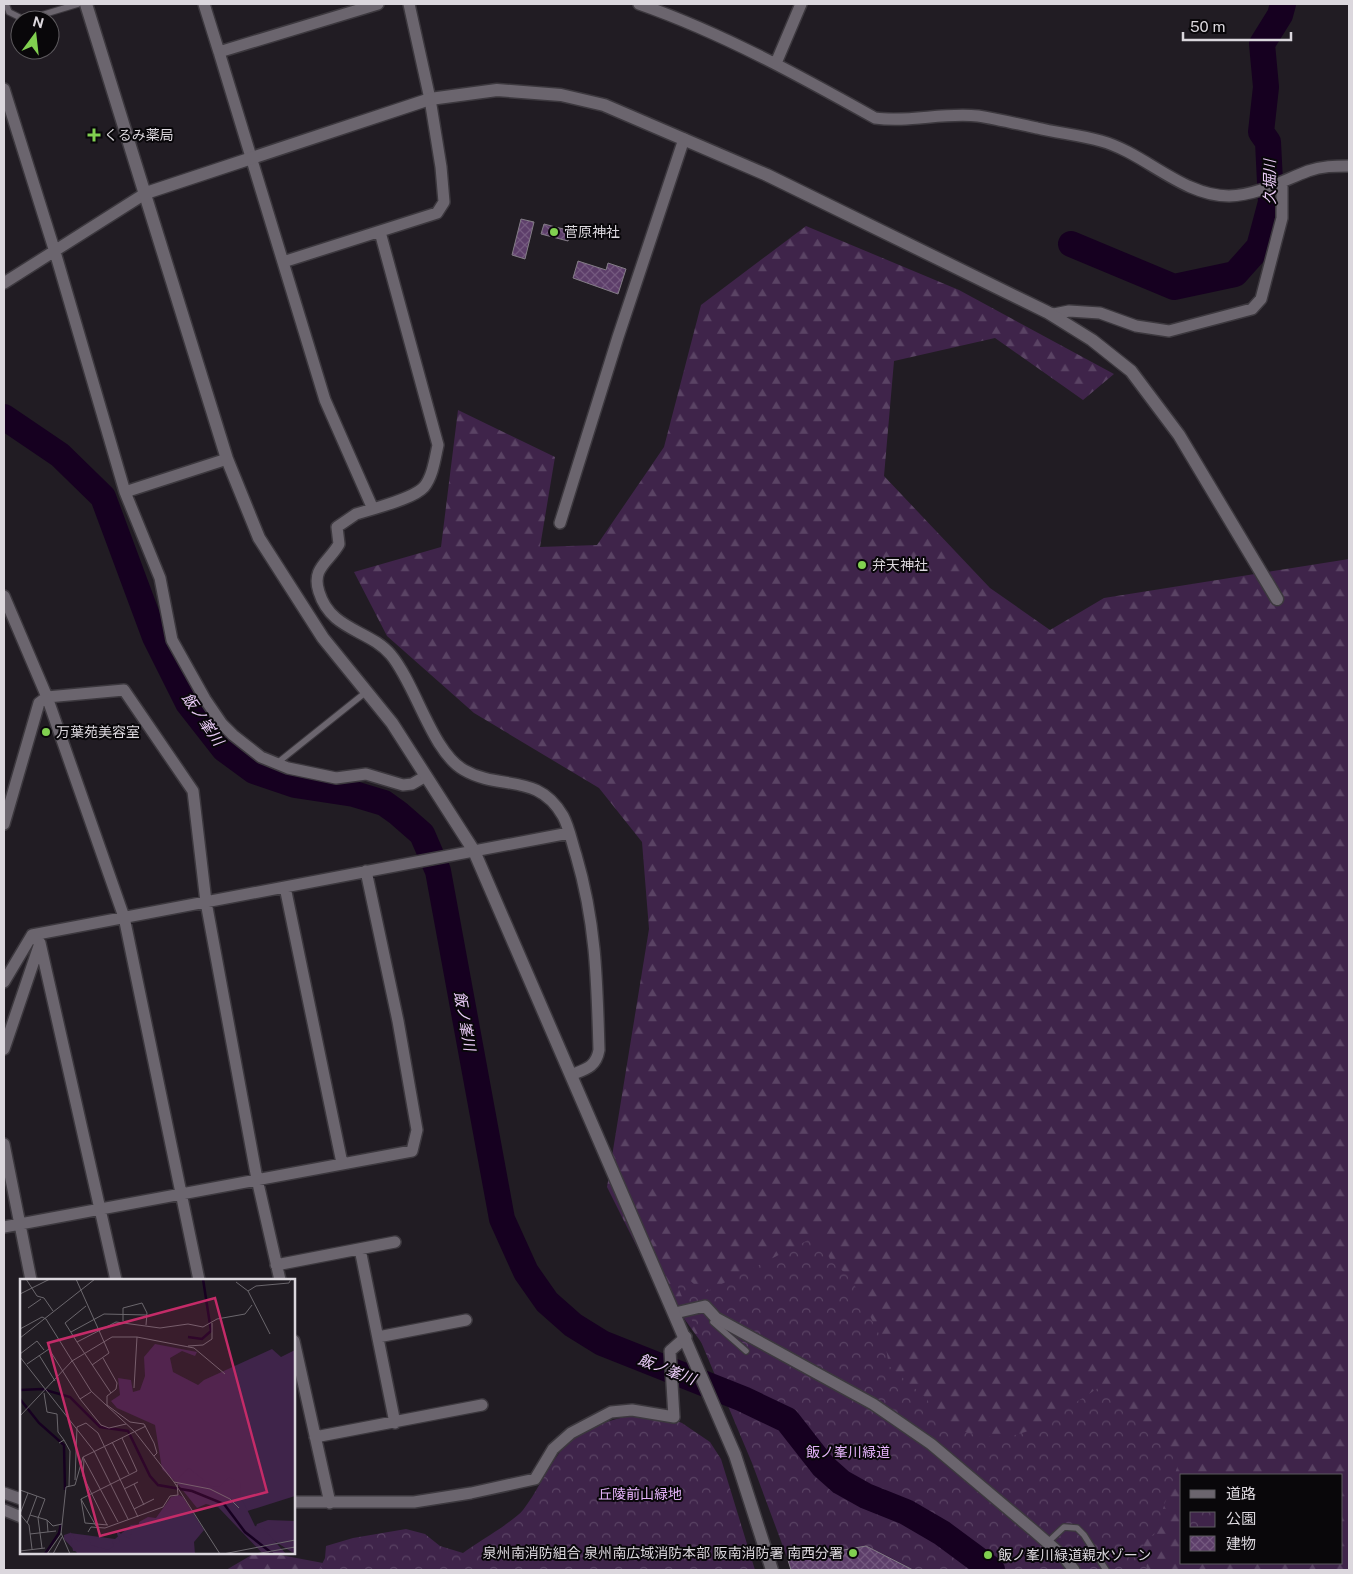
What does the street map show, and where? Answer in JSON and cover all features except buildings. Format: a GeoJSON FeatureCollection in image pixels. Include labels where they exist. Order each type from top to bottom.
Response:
{"type":"FeatureCollection","features":[{"type":"Feature","properties":{"kind":"street"},"geometry":{"type":"LineString","coordinates":[[86,4],[227,458],[259,538],[323,638],[392,723],[474,851],[686,1337],[735,1455],[772,1570]]}},
{"type":"Feature","properties":{"kind":"street"},"geometry":{"type":"LineString","coordinates":[[204,4],[325,400],[373,509]]}},
{"type":"Feature","properties":{"kind":"street"},"geometry":{"type":"LineString","coordinates":[[219,52],[378,4]]}},
{"type":"Feature","properties":{"kind":"street"},"geometry":{"type":"LineString","coordinates":[[283,262],[437,213],[444,202],[441,167],[430,99],[409,4]]}},
{"type":"Feature","properties":{"kind":"street"},"geometry":{"type":"LineString","coordinates":[[639,4],[677,17],[776,63],[875,118],[892,120],[921,116],[977,116],[1102,141],[1136,155],[1206,193],[1229,196],[1255,192],[1282,184],[1308,171],[1327,166],[1349,166]]}},
{"type":"Feature","properties":{"kind":"street"},"geometry":{"type":"LineString","coordinates":[[776,63],[802,4]]}},
{"type":"Feature","properties":{"kind":"street"},"geometry":{"type":"LineString","coordinates":[[4,89],[55,252],[125,492],[160,578],[172,640],[222,724],[261,757],[276,764],[336,778],[366,774],[403,785],[412,784],[426,776]]}},
{"type":"Feature","properties":{"kind":"street"},"geometry":{"type":"LineString","coordinates":[[4,283],[146,193],[430,99],[497,90],[561,95],[604,105],[766,175],[1048,312],[1092,340],[1131,371],[1179,434],[1277,599]]}},
{"type":"Feature","properties":{"kind":"street"},"geometry":{"type":"LineString","coordinates":[[560,523],[618,337],[684,139]]}},
{"type":"Feature","properties":{"kind":"street"},"geometry":{"type":"LineString","coordinates":[[1048,312],[1100,313],[1136,326],[1169,331],[1252,309],[1261,299],[1282,218],[1282,184]]}},
{"type":"Feature","properties":{"kind":"street"},"geometry":{"type":"LineString","coordinates":[[380,232],[438,445],[433,466],[423,487],[388,505],[356,514],[337,527],[339,544],[322,564],[316,577],[318,592],[331,615],[345,626],[377,643],[390,654],[414,692],[441,745],[463,770],[482,777],[524,784],[540,790],[552,800],[564,817],[592,916],[597,975],[597,1061],[591,1067],[571,1075]]}},
{"type":"Feature","properties":{"kind":"street"},"geometry":{"type":"LineString","coordinates":[[125,492],[227,458]]}},
{"type":"Feature","properties":{"kind":"street"},"geometry":{"type":"LineString","coordinates":[[4,596],[47,697],[124,917],[199,1279]]}},
{"type":"Feature","properties":{"kind":"street"},"geometry":{"type":"LineString","coordinates":[[4,824],[39,703],[47,697],[124,690],[193,790],[206,902],[257,1179],[280,1279]]}},
{"type":"Feature","properties":{"kind":"street"},"geometry":{"type":"LineString","coordinates":[[4,982],[36,939],[124,917],[569,834]]}},
{"type":"Feature","properties":{"kind":"street"},"geometry":{"type":"LineString","coordinates":[[4,1227],[412,1151],[417,1130],[398,1022],[366,871]]}},
{"type":"Feature","properties":{"kind":"street"},"geometry":{"type":"LineString","coordinates":[[285,887],[342,1163]]}},
{"type":"Feature","properties":{"kind":"street"},"geometry":{"type":"LineString","coordinates":[[4,1049],[36,939]]}},
{"type":"Feature","properties":{"kind":"street"},"geometry":{"type":"LineString","coordinates":[[36,939],[102,1210],[116,1279]]}},
{"type":"Feature","properties":{"kind":"street"},"geometry":{"type":"LineString","coordinates":[[4,1144],[31,1279]]}},
{"type":"Feature","properties":{"kind":"street"},"geometry":{"type":"LineString","coordinates":[[276,1265],[395,1242]]}},
{"type":"Feature","properties":{"kind":"street"},"geometry":{"type":"LineString","coordinates":[[360,1249],[395,1423]]}},
{"type":"Feature","properties":{"kind":"street"},"geometry":{"type":"LineString","coordinates":[[675,1313],[705,1306],[716,1318],[884,1412],[931,1444],[1048,1542],[1064,1557],[1074,1570]]}},
{"type":"Feature","properties":{"kind":"street"},"geometry":{"type":"LineString","coordinates":[[378,1336],[466,1320]]}},
{"type":"Feature","properties":{"kind":"street"},"geometry":{"type":"LineString","coordinates":[[295,1502],[330,1504],[414,1502],[471,1493],[534,1479],[553,1449],[571,1433],[611,1412],[632,1410],[674,1417],[670,1351],[686,1337]]}},
{"type":"Feature","properties":{"kind":"street"},"geometry":{"type":"LineString","coordinates":[[295,1345],[330,1504]]}},
{"type":"Feature","properties":{"kind":"street"},"geometry":{"type":"LineString","coordinates":[[316,1437],[482,1405]]}},
{"type":"Feature","properties":{"kind":"street"},"geometry":{"type":"LineString","coordinates":[[4,1493],[20,1499]]}},
{"type":"Feature","properties":{"kind":"street"},"geometry":{"type":"LineString","coordinates":[[4,1510],[20,1517]]}},
{"type":"Feature","properties":{"kind":"lane"},"geometry":{"type":"LineString","coordinates":[[6,4],[9,12],[26,20],[78,4]]}},
{"type":"Feature","properties":{"kind":"lane"},"geometry":{"type":"LineString","coordinates":[[276,764],[366,692]]}},
{"type":"Feature","properties":{"kind":"lane"},"geometry":{"type":"LineString","coordinates":[[716,1318],[714,1322],[746,1351]]}},
{"type":"Feature","properties":{"kind":"lane"},"geometry":{"type":"LineString","coordinates":[[1048,1542],[1064,1527],[1077,1528],[1084,1535],[1106,1570]]}},
{"type":"Feature","properties":{"kind":"green space"},"geometry":{"type":"Polygon","coordinates":[[[806,226],[959,290],[1114,374],[1083,400],[995,338],[894,361],[884,476],[990,588],[1050,630],[1104,598],[1349,559],[1349,1570],[975,1570],[724,1374],[647,1267],[607,1187],[649,929],[642,842],[599,788],[474,713],[387,636],[354,572],[441,547],[458,410],[555,457],[540,547],[597,545],[664,447],[701,305],[806,226]]]}},
{"type":"Feature","properties":{"kind":"green space","name":"飯ノ峯川緑道"},"geometry":{"type":"Polygon","coordinates":[[[818,1235],[831,1261],[851,1278],[886,1348],[889,1366],[927,1399],[939,1422],[960,1431],[1002,1439],[1035,1429],[1098,1388],[1111,1392],[1180,1459],[1154,1535],[1143,1541],[1147,1570],[913,1570],[866,1546],[788,1560],[752,1463],[675,1280],[685,1276],[704,1293],[818,1235]]]}},
{"type":"Feature","properties":{"kind":"green space","name":"丘陵前山緑地"},"geometry":{"type":"Polygon","coordinates":[[[631,1416],[670,1419],[682,1423],[710,1442],[721,1459],[755,1570],[319,1570],[325,1558],[326,1546],[353,1538],[406,1529],[425,1534],[440,1546],[463,1553],[504,1526],[523,1510],[566,1445],[592,1428],[612,1420],[631,1416]]]}},
{"type":"Feature","properties":{"kind":"green space"},"geometry":{"type":"Polygon","coordinates":[[[253,1554],[275,1554],[360,1570],[226,1570],[253,1554]]]}},
{"type":"Feature","properties":{"kind":"waterway","name":"久堀川"},"geometry":{"type":"LineString","coordinates":[[1071,244],[1174,287],[1235,274],[1259,247],[1271,202],[1268,142],[1261,132],[1266,87],[1262,44],[1280,15],[1283,4]]}},
{"type":"Feature","properties":{"kind":"waterway","name":"飯ノ峯川"},"geometry":{"type":"LineString","coordinates":[[4,417],[60,455],[103,497],[155,637],[188,703],[224,749],[254,771],[295,785],[354,794],[384,803],[422,834],[438,871],[502,1219],[526,1272],[547,1302],[573,1325],[602,1343],[743,1399],[787,1420],[823,1466],[841,1482],[866,1496],[906,1512],[942,1533],[992,1570]]}},
{"type":"Feature","properties":{"kind":"place","name":"くるみ薬局"},"geometry":{"type":"Point","coordinates":[94,135]}},
{"type":"Feature","properties":{"kind":"place","name":"菅原神社"},"geometry":{"type":"Point","coordinates":[554,232]}},
{"type":"Feature","properties":{"kind":"place","name":"弁天神社"},"geometry":{"type":"Point","coordinates":[862,565]}},
{"type":"Feature","properties":{"kind":"place","name":"万葉苑美容室"},"geometry":{"type":"Point","coordinates":[46,732]}},
{"type":"Feature","properties":{"kind":"place","name":"泉州南消防組合 泉州南広域消防本部 阪南消防署 南西分署"},"geometry":{"type":"Point","coordinates":[853,1553]}},
{"type":"Feature","properties":{"kind":"place","name":"飯ノ峯川緑道親水ゾーン"},"geometry":{"type":"Point","coordinates":[988,1555]}}]}
